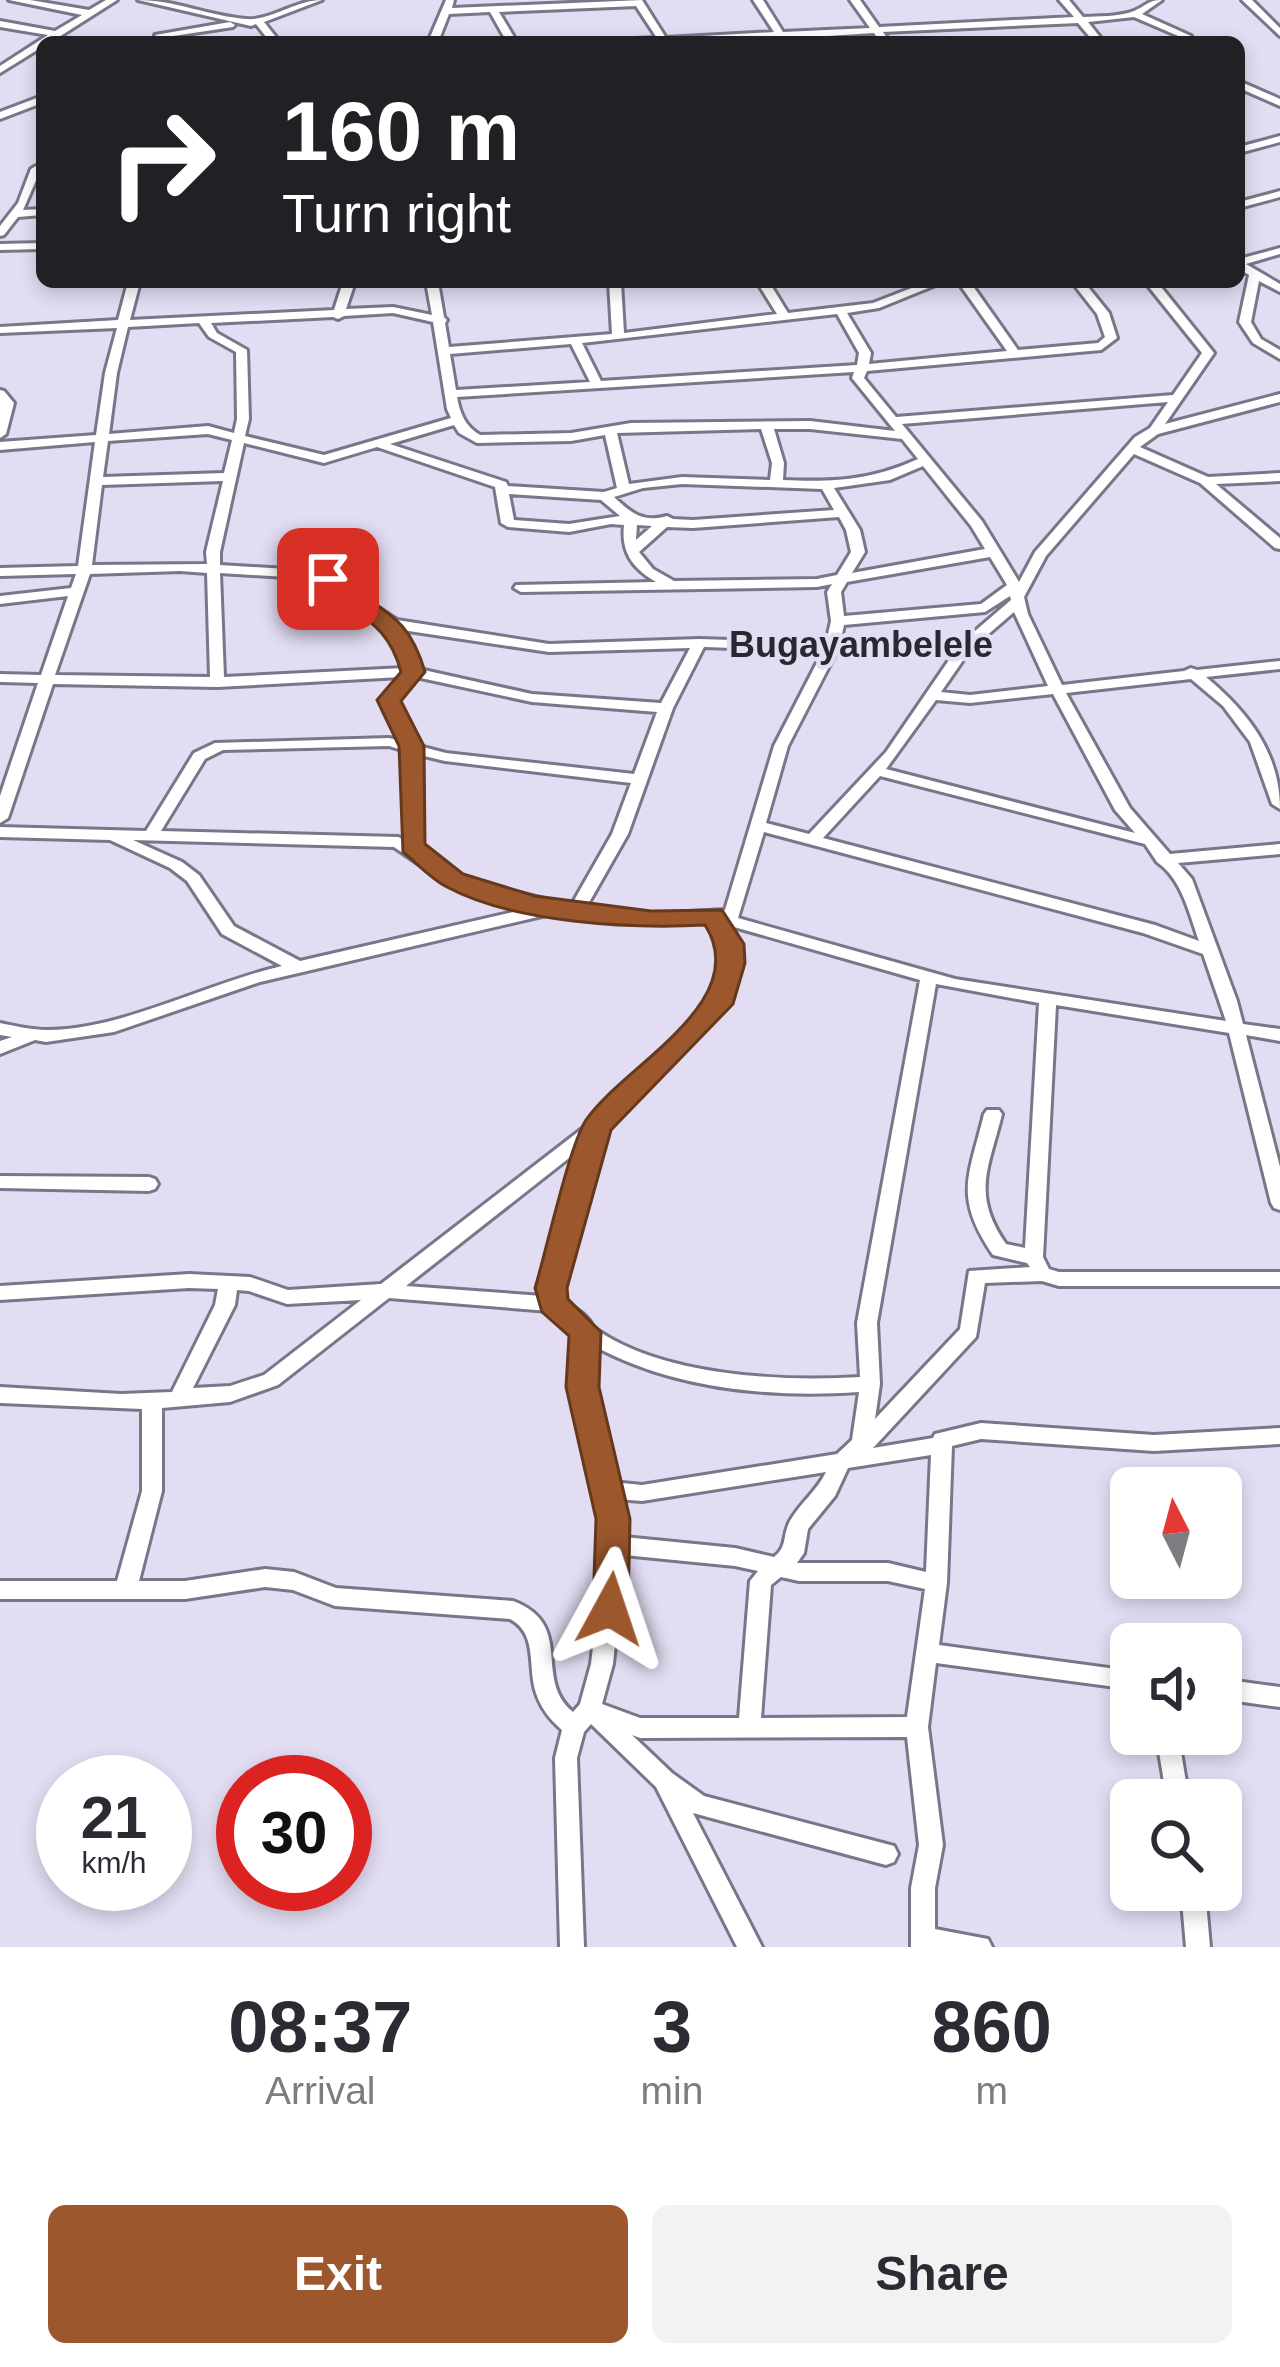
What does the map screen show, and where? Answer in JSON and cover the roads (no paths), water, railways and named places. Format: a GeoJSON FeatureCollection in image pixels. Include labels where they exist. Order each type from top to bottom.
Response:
{"type":"FeatureCollection","features":[{"type":"Feature","properties":{"kind":"street"},"geometry":{"type":"LineString","coordinates":[[14,0],[89,13]]}},
{"type":"Feature","properties":{"kind":"street"},"geometry":{"type":"LineString","coordinates":[[54,36],[112,0]]}},
{"type":"Feature","properties":{"kind":"street"},"geometry":{"type":"LineString","coordinates":[[143,0],[245,23]]}},
{"type":"Feature","properties":{"kind":"street"},"geometry":{"type":"LineString","coordinates":[[160,35],[216,0]]}},
{"type":"Feature","properties":{"kind":"street"},"geometry":{"type":"LineString","coordinates":[[160,35],[259,22],[316,0]]}},
{"type":"Feature","properties":{"kind":"street"},"geometry":{"type":"LineString","coordinates":[[758,0],[781,36]]}},
{"type":"Feature","properties":{"kind":"street"},"geometry":{"type":"LineString","coordinates":[[855,0],[881,36]]}},
{"type":"Feature","properties":{"kind":"street"},"geometry":{"type":"LineString","coordinates":[[1064,0],[1094,36]]}},
{"type":"Feature","properties":{"kind":"street"},"geometry":{"type":"LineString","coordinates":[[1247,0],[1280,33]]}},
{"type":"Feature","properties":{"kind":"street"},"geometry":{"type":"LineString","coordinates":[[435,36],[448,5],[493,9],[513,4],[637,1],[660,36]]}},
{"type":"Feature","properties":{"kind":"street"},"geometry":{"type":"LineString","coordinates":[[801,36],[876,28],[1016,29],[1135,14],[1157,2],[1187,36]]}},
{"type":"Feature","properties":{"kind":"street"},"geometry":{"type":"LineString","coordinates":[[493,9],[509,36]]}},
{"type":"Feature","properties":{"kind":"street"},"geometry":{"type":"LineString","coordinates":[[1135,14],[1183,36]]}},
{"type":"Feature","properties":{"kind":"street"},"geometry":{"type":"LineString","coordinates":[[259,22],[270,36]]}},
{"type":"Feature","properties":{"kind":"street"},"geometry":{"type":"LineString","coordinates":[[0,24],[57,34]]}},
{"type":"Feature","properties":{"kind":"street"},"geometry":{"type":"LineString","coordinates":[[0,70],[36,49]]}},
{"type":"Feature","properties":{"kind":"street"},"geometry":{"type":"LineString","coordinates":[[0,56],[20,59]]}},
{"type":"Feature","properties":{"kind":"street"},"geometry":{"type":"LineString","coordinates":[[1245,87],[1279,101]]}},
{"type":"Feature","properties":{"kind":"street"},"geometry":{"type":"LineString","coordinates":[[0,116],[36,101]]}},
{"type":"Feature","properties":{"kind":"street"},"geometry":{"type":"LineString","coordinates":[[1245,139],[1255,146]]}},
{"type":"Feature","properties":{"kind":"street"},"geometry":{"type":"LineString","coordinates":[[1245,148],[1280,139]]}},
{"type":"Feature","properties":{"kind":"street"},"geometry":{"type":"LineString","coordinates":[[0,233],[16,214],[36,169]]}},
{"type":"Feature","properties":{"kind":"street"},"geometry":{"type":"LineString","coordinates":[[1245,203],[1280,194]]}},
{"type":"Feature","properties":{"kind":"street"},"geometry":{"type":"LineString","coordinates":[[16,214],[36,212]]}},
{"type":"Feature","properties":{"kind":"street"},"geometry":{"type":"LineString","coordinates":[[0,247],[36,246]]}},
{"type":"Feature","properties":{"kind":"street"},"geometry":{"type":"LineString","coordinates":[[1245,261],[1280,251]]}},
{"type":"Feature","properties":{"kind":"street"},"geometry":{"type":"LineString","coordinates":[[1245,267],[1280,289]]}},
{"type":"Feature","properties":{"kind":"street"},"geometry":{"type":"LineString","coordinates":[[1255,274],[1245,322],[1257,341],[1280,355]]}},
{"type":"Feature","properties":{"kind":"street"},"geometry":{"type":"LineString","coordinates":[[0,818],[86,567],[102,436],[132,288]]}},
{"type":"Feature","properties":{"kind":"street"},"geometry":{"type":"LineString","coordinates":[[338,316],[347,288]]}},
{"type":"Feature","properties":{"kind":"street"},"geometry":{"type":"LineString","coordinates":[[433,288],[457,420],[468,435],[482,440],[572,437],[610,429],[838,426],[904,436]]}},
{"type":"Feature","properties":{"kind":"street"},"geometry":{"type":"LineString","coordinates":[[615,288],[618,338]]}},
{"type":"Feature","properties":{"kind":"street"},"geometry":{"type":"LineString","coordinates":[[767,288],[785,318]]}},
{"type":"Feature","properties":{"kind":"street"},"geometry":{"type":"LineString","coordinates":[[443,351],[618,338],[785,318],[891,303],[924,288]]}},
{"type":"Feature","properties":{"kind":"street"},"geometry":{"type":"LineString","coordinates":[[968,288],[1015,354]]}},
{"type":"Feature","properties":{"kind":"street"},"geometry":{"type":"LineString","coordinates":[[451,394],[1093,349],[1109,342],[1110,326],[1082,288]]}},
{"type":"Feature","properties":{"kind":"street"},"geometry":{"type":"LineString","coordinates":[[814,838],[877,771],[965,647],[1017,594],[1040,555],[1132,448],[1154,430],[1208,353],[1156,288]]}},
{"type":"Feature","properties":{"kind":"street"},"geometry":{"type":"LineString","coordinates":[[0,330],[393,310],[441,320]]}},
{"type":"Feature","properties":{"kind":"street"},"geometry":{"type":"LineString","coordinates":[[840,310],[866,353],[858,378],[864,389],[994,552],[1058,691],[1123,810],[1184,879],[1275,1161],[1280,1203]]}},
{"type":"Feature","properties":{"kind":"street"},"geometry":{"type":"LineString","coordinates":[[203,320],[213,335],[242,352],[238,436],[213,552],[217,682]]}},
{"type":"Feature","properties":{"kind":"street"},"geometry":{"type":"LineString","coordinates":[[575,341],[596,382]]}},
{"type":"Feature","properties":{"kind":"street"},"geometry":{"type":"LineString","coordinates":[[0,394],[8,403],[0,434]]}},
{"type":"Feature","properties":{"kind":"street"},"geometry":{"type":"LineString","coordinates":[[894,421],[1175,398]]}},
{"type":"Feature","properties":{"kind":"street"},"geometry":{"type":"LineString","coordinates":[[1154,430],[1280,398]]}},
{"type":"Feature","properties":{"kind":"street"},"geometry":{"type":"LineString","coordinates":[[0,446],[208,430],[324,459],[457,420]]}},
{"type":"Feature","properties":{"kind":"street"},"geometry":{"type":"LineString","coordinates":[[767,427],[778,463],[776,483]]}},
{"type":"Feature","properties":{"kind":"street"},"geometry":{"type":"LineString","coordinates":[[610,429],[624,489]]}},
{"type":"Feature","properties":{"kind":"street"},"geometry":{"type":"LineString","coordinates":[[382,445],[482,476],[502,490],[605,496],[659,482],[885,482],[924,461]]}},
{"type":"Feature","properties":{"kind":"street"},"geometry":{"type":"LineString","coordinates":[[1132,448],[1205,481],[1280,545]]}},
{"type":"Feature","properties":{"kind":"street"},"geometry":{"type":"LineString","coordinates":[[98,481],[230,476]]}},
{"type":"Feature","properties":{"kind":"street"},"geometry":{"type":"LineString","coordinates":[[1205,481],[1280,477]]}},
{"type":"Feature","properties":{"kind":"street"},"geometry":{"type":"LineString","coordinates":[[0,832],[391,841],[412,846],[460,884],[559,907],[651,919],[732,914],[781,746],[832,647],[839,581],[858,552],[824,482]]}},
{"type":"Feature","properties":{"kind":"street"},"geometry":{"type":"LineString","coordinates":[[502,490],[508,523],[569,528],[631,520],[704,523],[842,513]]}},
{"type":"Feature","properties":{"kind":"street"},"geometry":{"type":"LineString","coordinates":[[605,496],[631,520],[632,551],[646,572],[686,584]]}},
{"type":"Feature","properties":{"kind":"street"},"geometry":{"type":"LineString","coordinates":[[632,551],[667,520]]}},
{"type":"Feature","properties":{"kind":"street"},"geometry":{"type":"LineString","coordinates":[[521,588],[839,581],[994,552]]}},
{"type":"Feature","properties":{"kind":"street"},"geometry":{"type":"LineString","coordinates":[[0,572],[180,567],[215,573],[322,575],[393,624],[548,648],[699,643],[832,647]]}},
{"type":"Feature","properties":{"kind":"street"},"geometry":{"type":"LineString","coordinates":[[0,600],[77,591]]}},
{"type":"Feature","properties":{"kind":"street"},"geometry":{"type":"LineString","coordinates":[[838,621],[986,608],[1017,594]]}},
{"type":"Feature","properties":{"kind":"street"},"geometry":{"type":"LineString","coordinates":[[393,624],[413,672]]}},
{"type":"Feature","properties":{"kind":"street"},"geometry":{"type":"LineString","coordinates":[[578,908],[620,834],[660,738],[666,708],[699,643]]}},
{"type":"Feature","properties":{"kind":"street"},"geometry":{"type":"LineString","coordinates":[[930,694],[970,699],[1280,665]]}},
{"type":"Feature","properties":{"kind":"street"},"geometry":{"type":"LineString","coordinates":[[412,846],[412,746],[389,700],[413,672]]}},
{"type":"Feature","properties":{"kind":"street"},"geometry":{"type":"LineString","coordinates":[[0,678],[217,682],[413,672],[532,698],[666,708]]}},
{"type":"Feature","properties":{"kind":"street"},"geometry":{"type":"LineString","coordinates":[[1191,672],[1228,703],[1273,754],[1280,804]]}},
{"type":"Feature","properties":{"kind":"street"},"geometry":{"type":"LineString","coordinates":[[153,832],[209,748],[412,746],[446,757],[640,779]]}},
{"type":"Feature","properties":{"kind":"street"},"geometry":{"type":"LineString","coordinates":[[877,771],[1146,841]]}},
{"type":"Feature","properties":{"kind":"street"},"geometry":{"type":"LineString","coordinates":[[761,826],[1209,950]]}},
{"type":"Feature","properties":{"kind":"street"},"geometry":{"type":"LineString","coordinates":[[104,835],[176,865],[193,878],[228,930],[297,966]]}},
{"type":"Feature","properties":{"kind":"street"},"geometry":{"type":"LineString","coordinates":[[1162,859],[1280,848]]}},
{"type":"Feature","properties":{"kind":"street"},"geometry":{"type":"LineString","coordinates":[[0,1048],[30,1036],[114,1026],[297,966],[559,907]]}},
{"type":"Feature","properties":{"kind":"street"},"geometry":{"type":"LineString","coordinates":[[713,916],[929,977],[1280,1035]]}},
{"type":"Feature","properties":{"kind":"street"},"geometry":{"type":"LineString","coordinates":[[0,1395],[152,1401],[230,1394],[271,1380],[566,1156],[722,1000],[731,944],[713,916]]}},
{"type":"Feature","properties":{"kind":"street"},"geometry":{"type":"LineString","coordinates":[[852,1454],[870,1384],[868,1324],[929,977]]}},
{"type":"Feature","properties":{"kind":"street"},"geometry":{"type":"LineString","coordinates":[[1038,1266],[1048,999]]}},
{"type":"Feature","properties":{"kind":"street"},"geometry":{"type":"LineString","coordinates":[[0,1029],[30,1036]]}},
{"type":"Feature","properties":{"kind":"street"},"geometry":{"type":"LineString","coordinates":[[993,1114],[973,1173],[977,1199],[996,1246],[1011,1256],[1059,1279],[1280,1279]]}},
{"type":"Feature","properties":{"kind":"street"},"geometry":{"type":"LineString","coordinates":[[553,1304],[554,1278],[598,1126]]}},
{"type":"Feature","properties":{"kind":"street"},"geometry":{"type":"LineString","coordinates":[[0,1182],[149,1184]]}},
{"type":"Feature","properties":{"kind":"street"},"geometry":{"type":"LineString","coordinates":[[749,1726],[756,1597],[761,1581],[794,1553],[799,1526],[852,1454],[969,1331],[976,1276],[1038,1266]]}},
{"type":"Feature","properties":{"kind":"street"},"geometry":{"type":"LineString","coordinates":[[0,1294],[189,1281],[250,1284],[286,1298],[385,1291],[553,1304],[585,1332],[649,1362],[776,1388],[870,1384]]}},
{"type":"Feature","properties":{"kind":"street"},"geometry":{"type":"LineString","coordinates":[[184,1396],[225,1305],[228,1284]]}},
{"type":"Feature","properties":{"kind":"street"},"geometry":{"type":"LineString","coordinates":[[572,1947],[566,1758],[582,1718],[612,1596],[615,1545],[608,1490],[583,1387],[585,1332]]}},
{"type":"Feature","properties":{"kind":"street"},"geometry":{"type":"LineString","coordinates":[[131,1588],[152,1491],[152,1401]]}},
{"type":"Feature","properties":{"kind":"street"},"geometry":{"type":"LineString","coordinates":[[608,1490],[642,1492],[852,1454],[940,1444],[952,1434],[968,1431],[1154,1443],[1280,1436]]}},
{"type":"Feature","properties":{"kind":"street"},"geometry":{"type":"LineString","coordinates":[[940,1444],[937,1583],[917,1727],[931,1845],[922,1888],[923,1943],[980,1947]]}},
{"type":"Feature","properties":{"kind":"street"},"geometry":{"type":"LineString","coordinates":[[615,1545],[816,1574],[888,1572],[937,1583]]}},
{"type":"Feature","properties":{"kind":"street"},"geometry":{"type":"LineString","coordinates":[[0,1590],[185,1590],[265,1578],[293,1581],[335,1597],[526,1613],[542,1652],[546,1702],[582,1718],[698,1805],[886,1854]]}},
{"type":"Feature","properties":{"kind":"street"},"geometry":{"type":"LineString","coordinates":[[928,1653],[1110,1677]]}},
{"type":"Feature","properties":{"kind":"street"},"geometry":{"type":"LineString","coordinates":[[1242,1692],[1280,1697]]}},
{"type":"Feature","properties":{"kind":"street"},"geometry":{"type":"LineString","coordinates":[[582,1718],[640,1729],[917,1727]]}},
{"type":"Feature","properties":{"kind":"street"},"geometry":{"type":"LineString","coordinates":[[664,1780],[750,1947]]}},
{"type":"Feature","properties":{"kind":"street"},"geometry":{"type":"LineString","coordinates":[[1195,1911],[1198,1947]]}},
{"type":"Feature","properties":{"kind":"district","name":"Bugayambelele"},"geometry":{"type":"Point","coordinates":[861,644]}}]}
